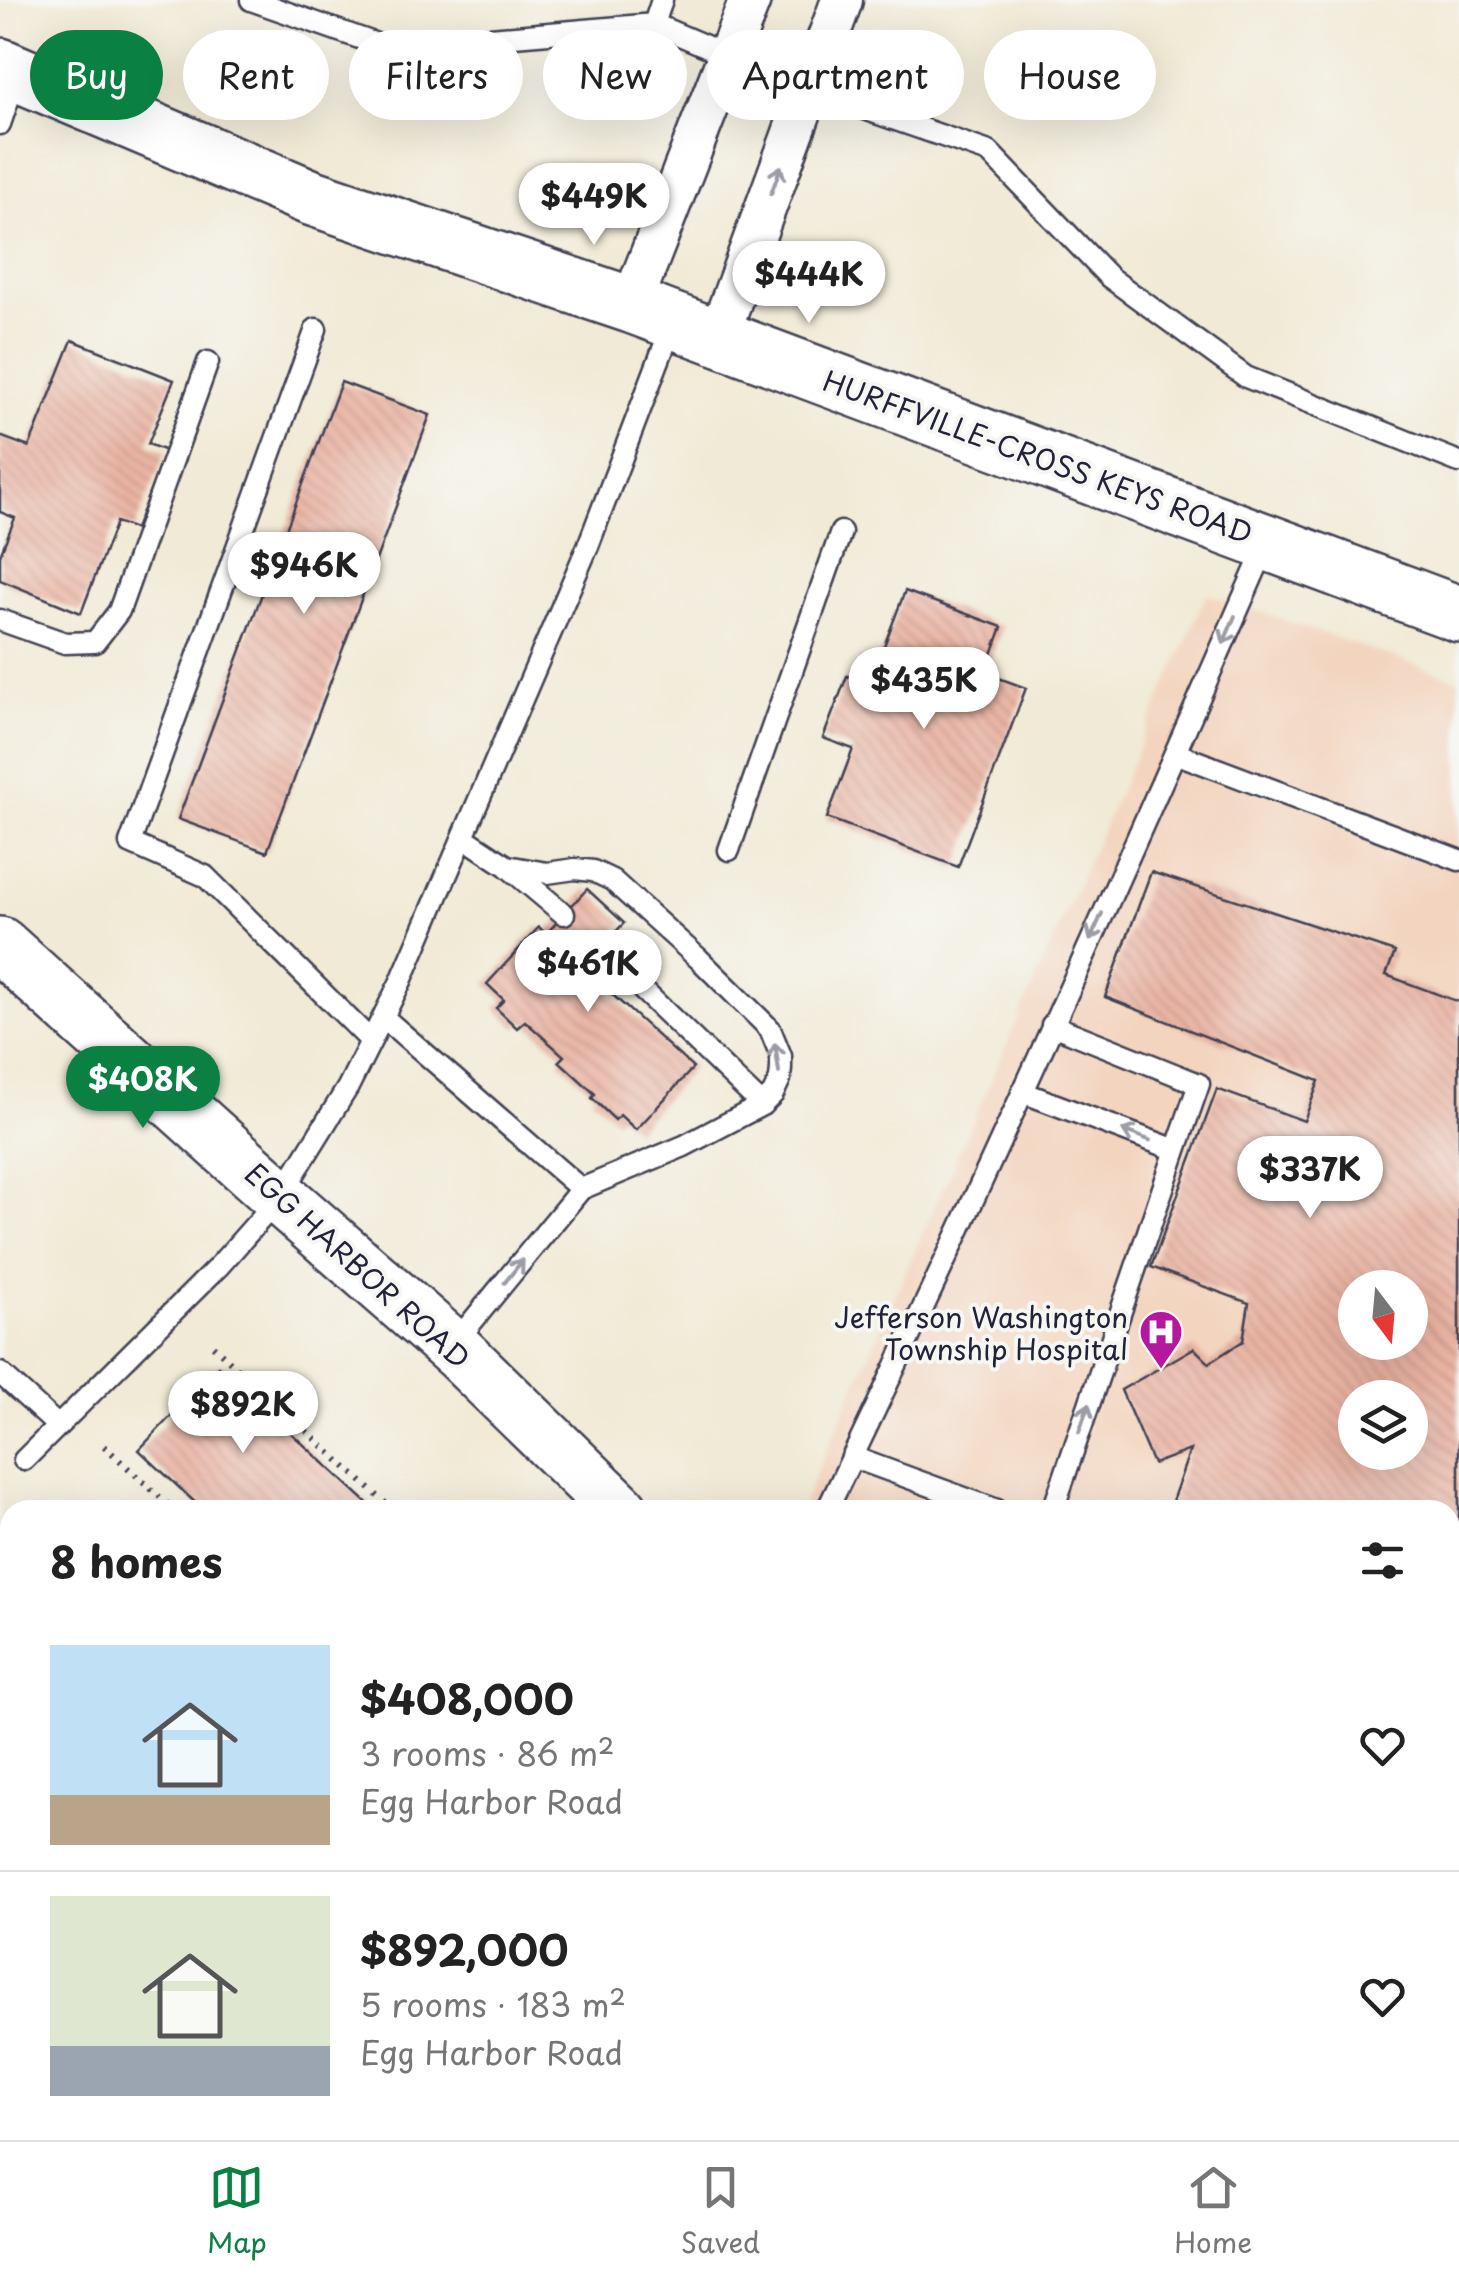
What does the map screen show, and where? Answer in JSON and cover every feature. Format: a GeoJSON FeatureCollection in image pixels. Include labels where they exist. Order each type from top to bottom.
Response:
{"type":"FeatureCollection","features":[{"type":"Feature","properties":{"kind":"main road","name":"HURFFVILLE-CROSS KEYS ROAD"},"geometry":{"type":"LineString","coordinates":[[9,70],[310,197],[674,321],[1459,614]]}},
{"type":"Feature","properties":{"kind":"main road","name":"EGG HARBOR ROAD"},"geometry":{"type":"LineString","coordinates":[[0,945],[452,1347],[610,1500]]}},
{"type":"Feature","properties":{"kind":"street"},"geometry":{"type":"LineString","coordinates":[[739,30],[750,0]]}},
{"type":"Feature","properties":{"kind":"street"},"geometry":{"type":"LineString","coordinates":[[831,30],[842,0]]}},
{"type":"Feature","properties":{"kind":"street"},"geometry":{"type":"LineString","coordinates":[[674,321],[716,120]]}},
{"type":"Feature","properties":{"kind":"street"},"geometry":{"type":"LineString","coordinates":[[674,321],[791,120]]}},
{"type":"Feature","properties":{"kind":"lane"},"geometry":{"type":"LineString","coordinates":[[251,0],[385,47],[654,24],[707,47]]}},
{"type":"Feature","properties":{"kind":"lane"},"geometry":{"type":"LineString","coordinates":[[654,24],[662,0]]}},
{"type":"Feature","properties":{"kind":"lane"},"geometry":{"type":"LineString","coordinates":[[0,124],[9,70]]}},
{"type":"Feature","properties":{"kind":"lane"},"geometry":{"type":"LineString","coordinates":[[897,120],[990,152],[1110,277],[1246,377],[1459,462]]}},
{"type":"Feature","properties":{"kind":"lane"},"geometry":{"type":"LineString","coordinates":[[24,1460],[218,1267],[280,1197],[348,1088],[401,981],[588,546],[674,321]]}},
{"type":"Feature","properties":{"kind":"lane"},"geometry":{"type":"LineString","coordinates":[[316,329],[130,843],[205,876],[371,1041]]}},
{"type":"Feature","properties":{"kind":"lane"},"geometry":{"type":"LineString","coordinates":[[0,620],[65,644],[95,642],[119,611],[208,362]]}},
{"type":"Feature","properties":{"kind":"lane"},"geometry":{"type":"LineString","coordinates":[[729,850],[841,532]]}},
{"type":"Feature","properties":{"kind":"lane"},"geometry":{"type":"LineString","coordinates":[[832,1500],[1022,1092],[1268,541]]}},
{"type":"Feature","properties":{"kind":"lane"},"geometry":{"type":"LineString","coordinates":[[1176,753],[1459,860]]}},
{"type":"Feature","properties":{"kind":"lane"},"geometry":{"type":"LineString","coordinates":[[462,837],[507,866],[564,914]]}},
{"type":"Feature","properties":{"kind":"lane"},"geometry":{"type":"LineString","coordinates":[[452,1347],[581,1189],[684,1146],[762,1106],[774,1094],[780,1079],[781,1056],[770,1029],[612,880],[593,871],[547,873],[507,866]]}},
{"type":"Feature","properties":{"kind":"lane"},"geometry":{"type":"LineString","coordinates":[[600,949],[762,1106]]}},
{"type":"Feature","properties":{"kind":"lane"},"geometry":{"type":"LineString","coordinates":[[383,1017],[581,1189]]}},
{"type":"Feature","properties":{"kind":"lane"},"geometry":{"type":"LineString","coordinates":[[1052,1025],[1199,1084],[1056,1500]]}},
{"type":"Feature","properties":{"kind":"lane"},"geometry":{"type":"LineString","coordinates":[[1022,1092],[1176,1150]]}},
{"type":"Feature","properties":{"kind":"lane"},"geometry":{"type":"LineString","coordinates":[[0,1373],[58,1426]]}},
{"type":"Feature","properties":{"kind":"lane"},"geometry":{"type":"LineString","coordinates":[[852,1457],[948,1500]]}},
{"type":"Feature","properties":{"kind":"path"},"geometry":{"type":"LineString","coordinates":[[213,1346],[382,1500]]}},
{"type":"Feature","properties":{"kind":"path"},"geometry":{"type":"LineString","coordinates":[[104,1446],[163,1500]]}},
{"type":"Feature","properties":{"kind":"shaded area","name":"Jefferson Washington Township Hospital"},"geometry":{"type":"Polygon","coordinates":[[[1207,594],[1459,680],[1459,1500],[804,1500],[1207,594]]]}},
{"type":"Feature","properties":{"kind":"building"},"geometry":{"type":"Polygon","coordinates":[[[72,340],[174,380],[148,444],[166,451],[135,529],[116,522],[81,613],[0,580],[0,555],[15,518],[0,512],[0,436],[29,447],[72,340]]]}},
{"type":"Feature","properties":{"kind":"building"},"geometry":{"type":"Polygon","coordinates":[[[341,382],[430,415],[267,852],[178,819],[341,382]]]}},
{"type":"Feature","properties":{"kind":"building"},"geometry":{"type":"Polygon","coordinates":[[[905,591],[1002,627],[985,673],[1026,688],[958,867],[827,818],[853,749],[823,738],[847,676],[869,685],[905,591]]]}},
{"type":"Feature","properties":{"kind":"building","name":"Jefferson Washington Township Hospital"},"geometry":{"type":"Polygon","coordinates":[[[1151,872],[1395,952],[1386,975],[1459,1002],[1459,1500],[1172,1500],[1190,1450],[1153,1464],[1121,1390],[1194,1348],[1209,1363],[1243,1341],[1249,1303],[1151,1267],[1217,1089],[1304,1121],[1319,1081],[1105,997],[1151,872]]]}},
{"type":"Feature","properties":{"kind":"building"},"geometry":{"type":"Polygon","coordinates":[[[587,889],[624,923],[582,967],[693,1068],[636,1130],[620,1115],[615,1120],[592,1098],[595,1094],[559,1061],[564,1056],[525,1021],[517,1028],[496,1008],[504,1000],[487,984],[539,927],[546,934],[587,889]]]}},
{"type":"Feature","properties":{"kind":"building"},"geometry":{"type":"Polygon","coordinates":[[[218,1366],[364,1500],[192,1500],[139,1450],[218,1366]]]}},
{"type":"Feature","properties":{"kind":"place","name":"Jefferson Washington Township Hospital"},"geometry":{"type":"Point","coordinates":[1161,1370]}}]}
